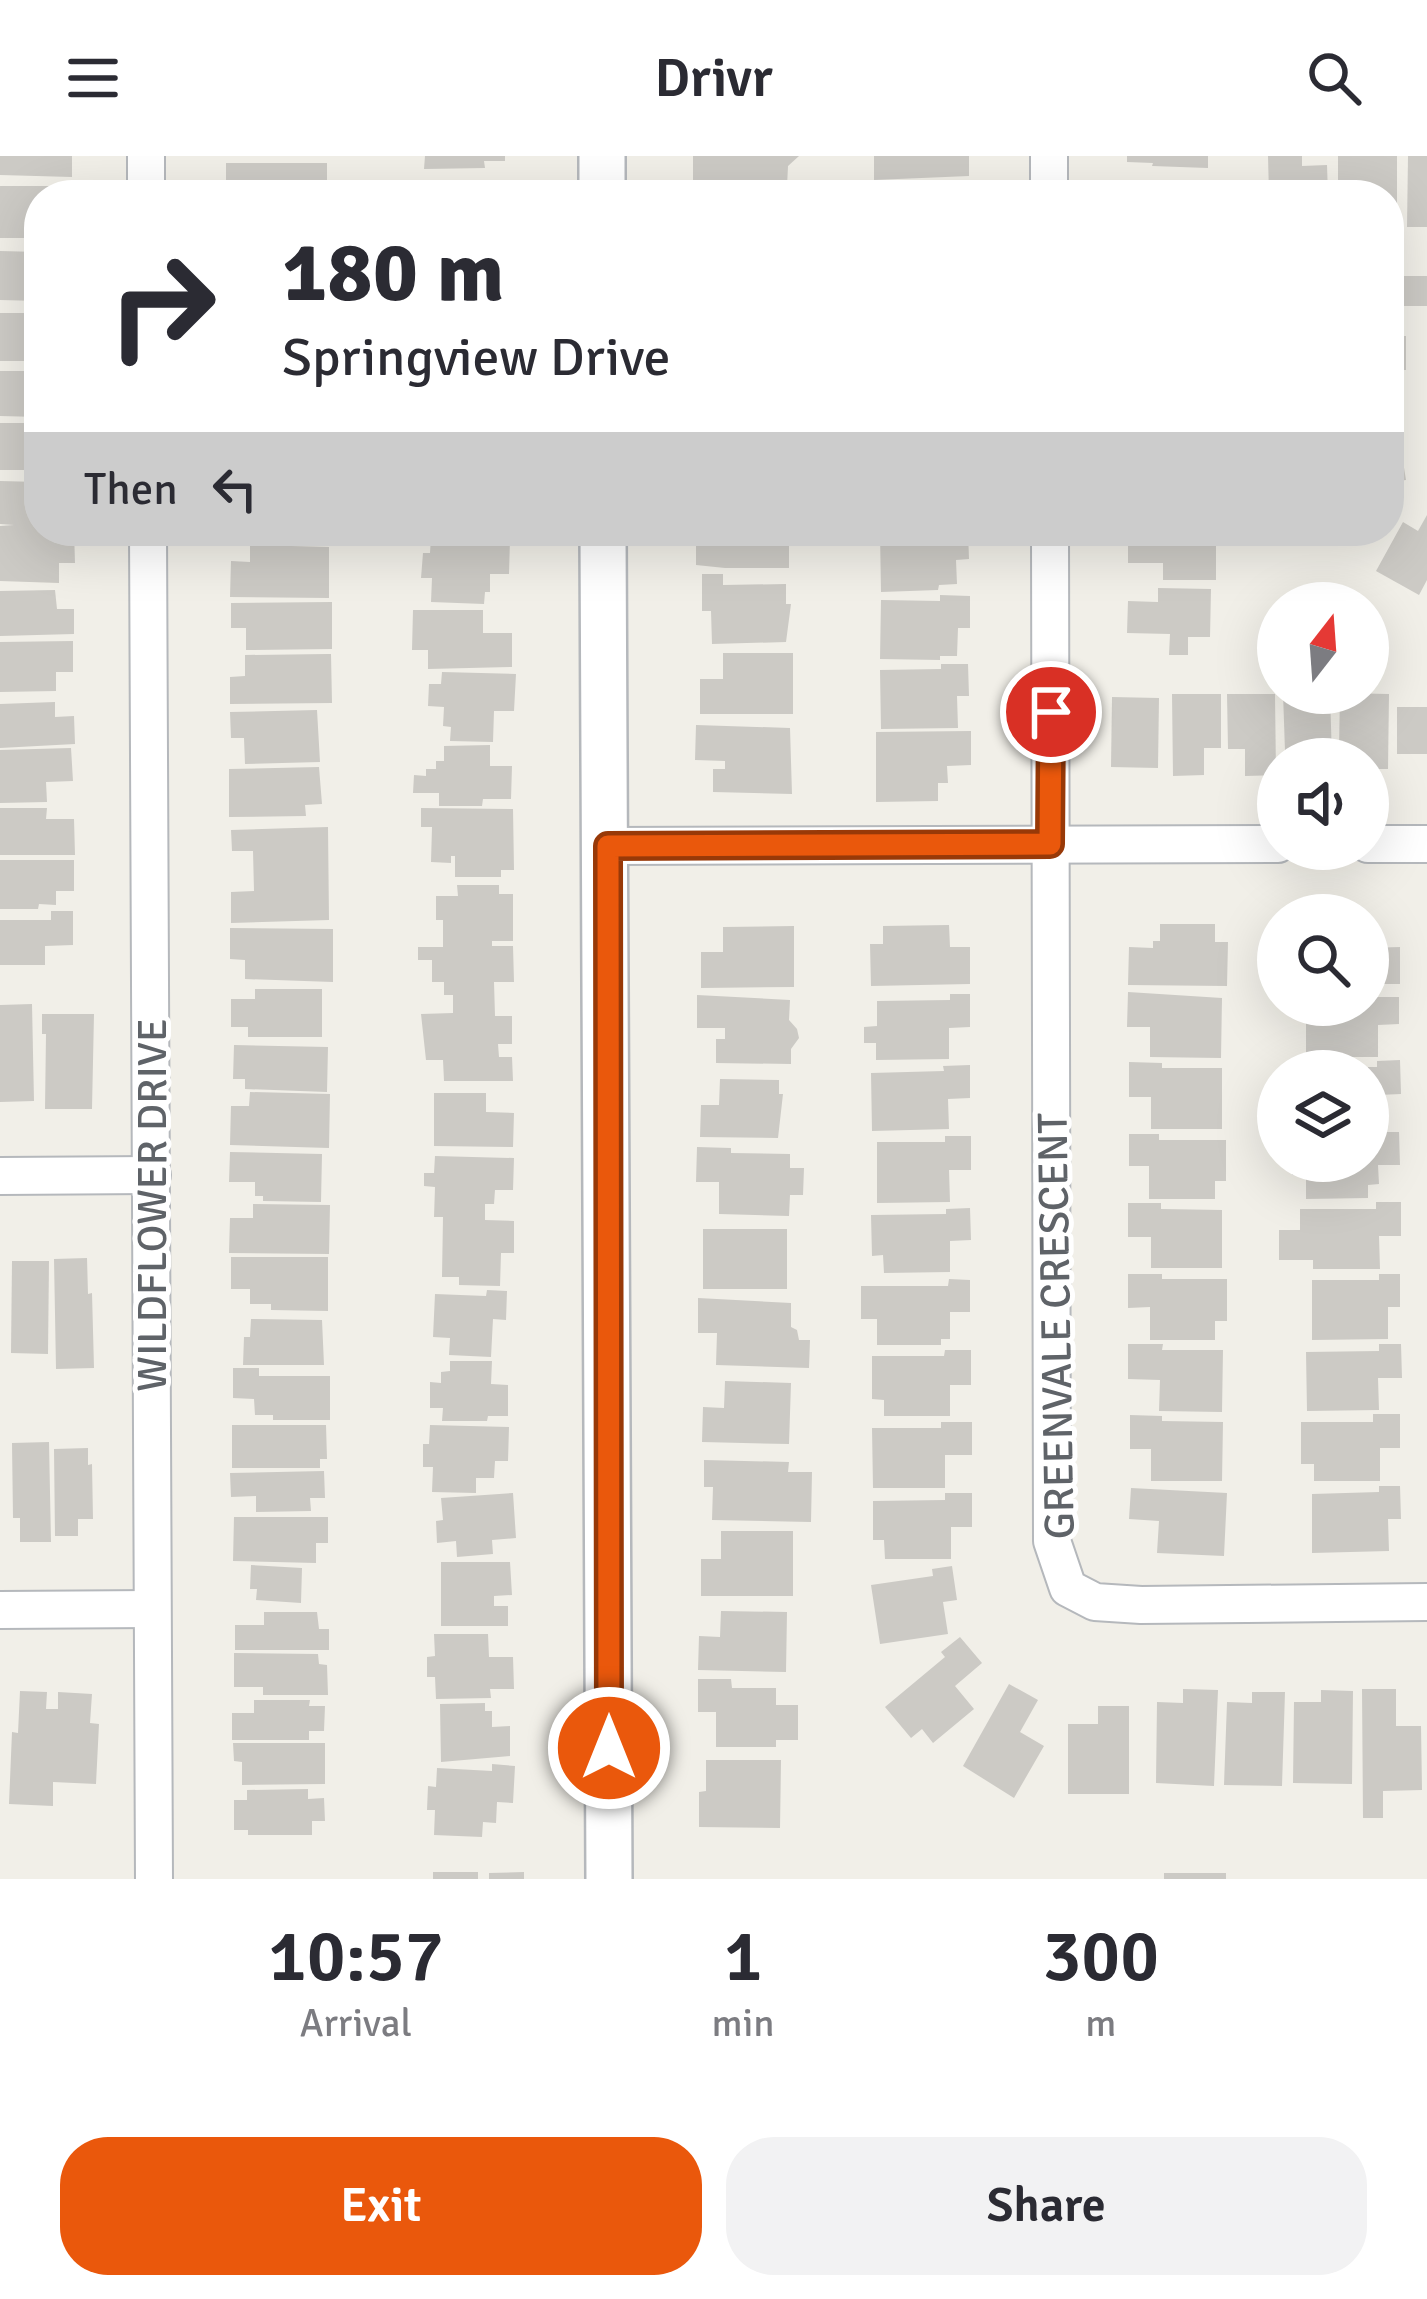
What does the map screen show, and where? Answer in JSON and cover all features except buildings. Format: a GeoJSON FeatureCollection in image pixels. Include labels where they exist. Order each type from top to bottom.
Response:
{"type":"FeatureCollection","features":[{"type":"Feature","properties":{"kind":"street","name":"WILDFLOWER DRIVE"},"geometry":{"type":"LineString","coordinates":[[148,546],[154,1879]]}},
{"type":"Feature","properties":{"kind":"street"},"geometry":{"type":"LineString","coordinates":[[603,546],[609,1879]]}},
{"type":"Feature","properties":{"kind":"street"},"geometry":{"type":"LineString","coordinates":[[1050,844],[1051,546]]}},
{"type":"Feature","properties":{"kind":"street","name":"GREENVALE CRESCENT"},"geometry":{"type":"LineString","coordinates":[[1050,844],[1052,1541],[1068,1588],[1095,1602],[1142,1605],[1427,1602]]}},
{"type":"Feature","properties":{"kind":"street"},"geometry":{"type":"LineString","coordinates":[[608,846],[1257,844]]}},
{"type":"Feature","properties":{"kind":"street"},"geometry":{"type":"LineString","coordinates":[[1389,844],[1427,844]]}},
{"type":"Feature","properties":{"kind":"street"},"geometry":{"type":"LineString","coordinates":[[0,1177],[152,1175]]}},
{"type":"Feature","properties":{"kind":"street"},"geometry":{"type":"LineString","coordinates":[[0,1610],[152,1609]]}},
{"type":"Feature","properties":{"kind":"route"},"geometry":{"type":"LineString","coordinates":[[609,1748],[608,846],[1050,844],[1051,712]]}}]}
